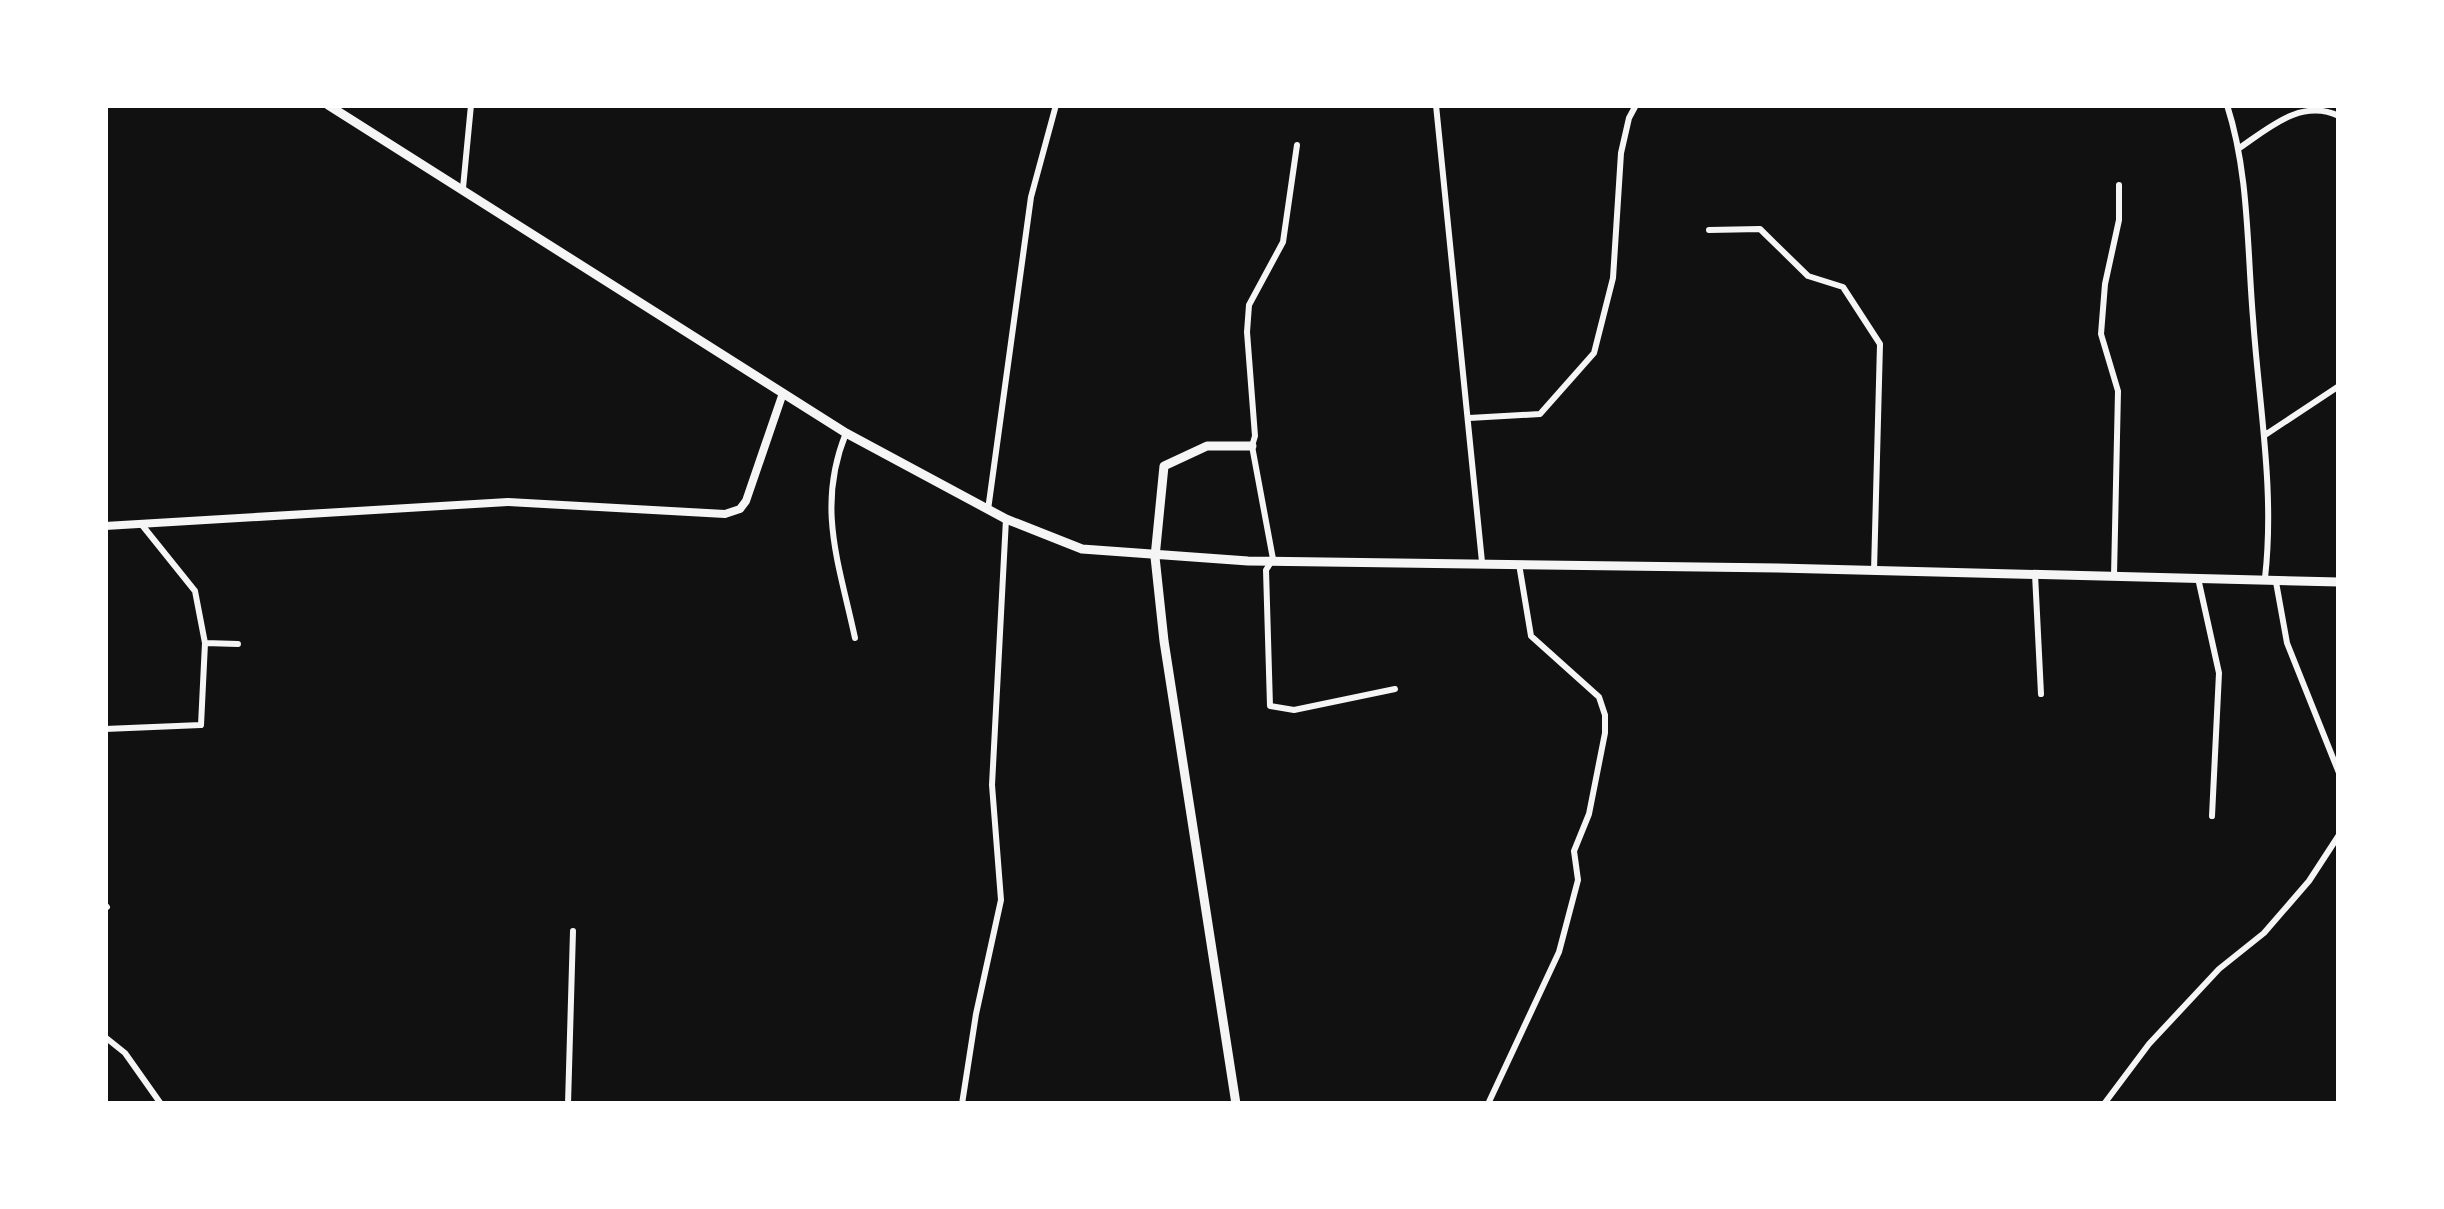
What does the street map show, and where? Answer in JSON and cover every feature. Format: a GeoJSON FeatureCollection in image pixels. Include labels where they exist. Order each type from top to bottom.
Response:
{"type":"FeatureCollection","features":[{"type":"Feature","properties":{"kind":"main road"},"geometry":{"type":"LineString","coordinates":[[328,105],[846,433],[1006,520],[1082,549],[1271,561],[2339,582]]}},
{"type":"Feature","properties":{"kind":"main road"},"geometry":{"type":"LineString","coordinates":[[1236,1104],[1168,674],[1155,557],[1165,466],[1207,446],[1252,446]]}},
{"type":"Feature","properties":{"kind":"street"},"geometry":{"type":"LineString","coordinates":[[463,192],[471,105]]}},
{"type":"Feature","properties":{"kind":"street"},"geometry":{"type":"LineString","coordinates":[[988,510],[1031,197],[1056,105]]}},
{"type":"Feature","properties":{"kind":"street"},"geometry":{"type":"LineString","coordinates":[[1436,105],[1482,562]]}},
{"type":"Feature","properties":{"kind":"street"},"geometry":{"type":"LineString","coordinates":[[1469,418],[1540,414],[1594,353],[1612,278],[1622,153],[1636,105]]}},
{"type":"Feature","properties":{"kind":"street"},"geometry":{"type":"LineString","coordinates":[[2227,105],[2238,148],[2265,435],[2270,578],[2287,643],[2339,773]]}},
{"type":"Feature","properties":{"kind":"street"},"geometry":{"type":"LineString","coordinates":[[2238,148],[2282,119],[2324,107],[2339,116]]}},
{"type":"Feature","properties":{"kind":"street"},"geometry":{"type":"LineString","coordinates":[[1297,146],[1283,242],[1249,305],[1252,446],[1271,561],[1266,570],[1270,706],[1294,710],[1395,689]]}},
{"type":"Feature","properties":{"kind":"street"},"geometry":{"type":"LineString","coordinates":[[2114,576],[2118,394],[2101,334],[2105,284],[2119,220],[2119,184]]}},
{"type":"Feature","properties":{"kind":"street"},"geometry":{"type":"LineString","coordinates":[[1709,230],[1760,229],[1808,276],[1843,287],[1880,344],[1874,571]]}},
{"type":"Feature","properties":{"kind":"street"},"geometry":{"type":"LineString","coordinates":[[2265,435],[2339,386]]}},
{"type":"Feature","properties":{"kind":"street"},"geometry":{"type":"LineString","coordinates":[[105,526],[508,502],[725,514],[746,501],[784,391]]}},
{"type":"Feature","properties":{"kind":"street"},"geometry":{"type":"LineString","coordinates":[[846,433],[833,468],[830,503],[855,638]]}},
{"type":"Feature","properties":{"kind":"street"},"geometry":{"type":"LineString","coordinates":[[962,1104],[1000,900],[992,785],[1006,520]]}},
{"type":"Feature","properties":{"kind":"street"},"geometry":{"type":"LineString","coordinates":[[105,729],[201,725],[205,643],[196,594],[140,522]]}},
{"type":"Feature","properties":{"kind":"street"},"geometry":{"type":"LineString","coordinates":[[1488,1104],[1555,964],[1578,880],[1574,851],[1589,814],[1605,733],[1599,697],[1532,636],[1519,564]]}},
{"type":"Feature","properties":{"kind":"street"},"geometry":{"type":"LineString","coordinates":[[2035,574],[2041,694]]}},
{"type":"Feature","properties":{"kind":"street"},"geometry":{"type":"LineString","coordinates":[[2198,578],[2218,673],[2212,816]]}},
{"type":"Feature","properties":{"kind":"street"},"geometry":{"type":"LineString","coordinates":[[205,643],[238,644]]}},
{"type":"Feature","properties":{"kind":"street"},"geometry":{"type":"LineString","coordinates":[[2104,1104],[2149,1045],[2219,969],[2264,933],[2339,835]]}},
{"type":"Feature","properties":{"kind":"street"},"geometry":{"type":"LineString","coordinates":[[568,1104],[573,931]]}},
{"type":"Feature","properties":{"kind":"street"},"geometry":{"type":"LineString","coordinates":[[105,1037],[125,1052],[161,1104]]}}]}
